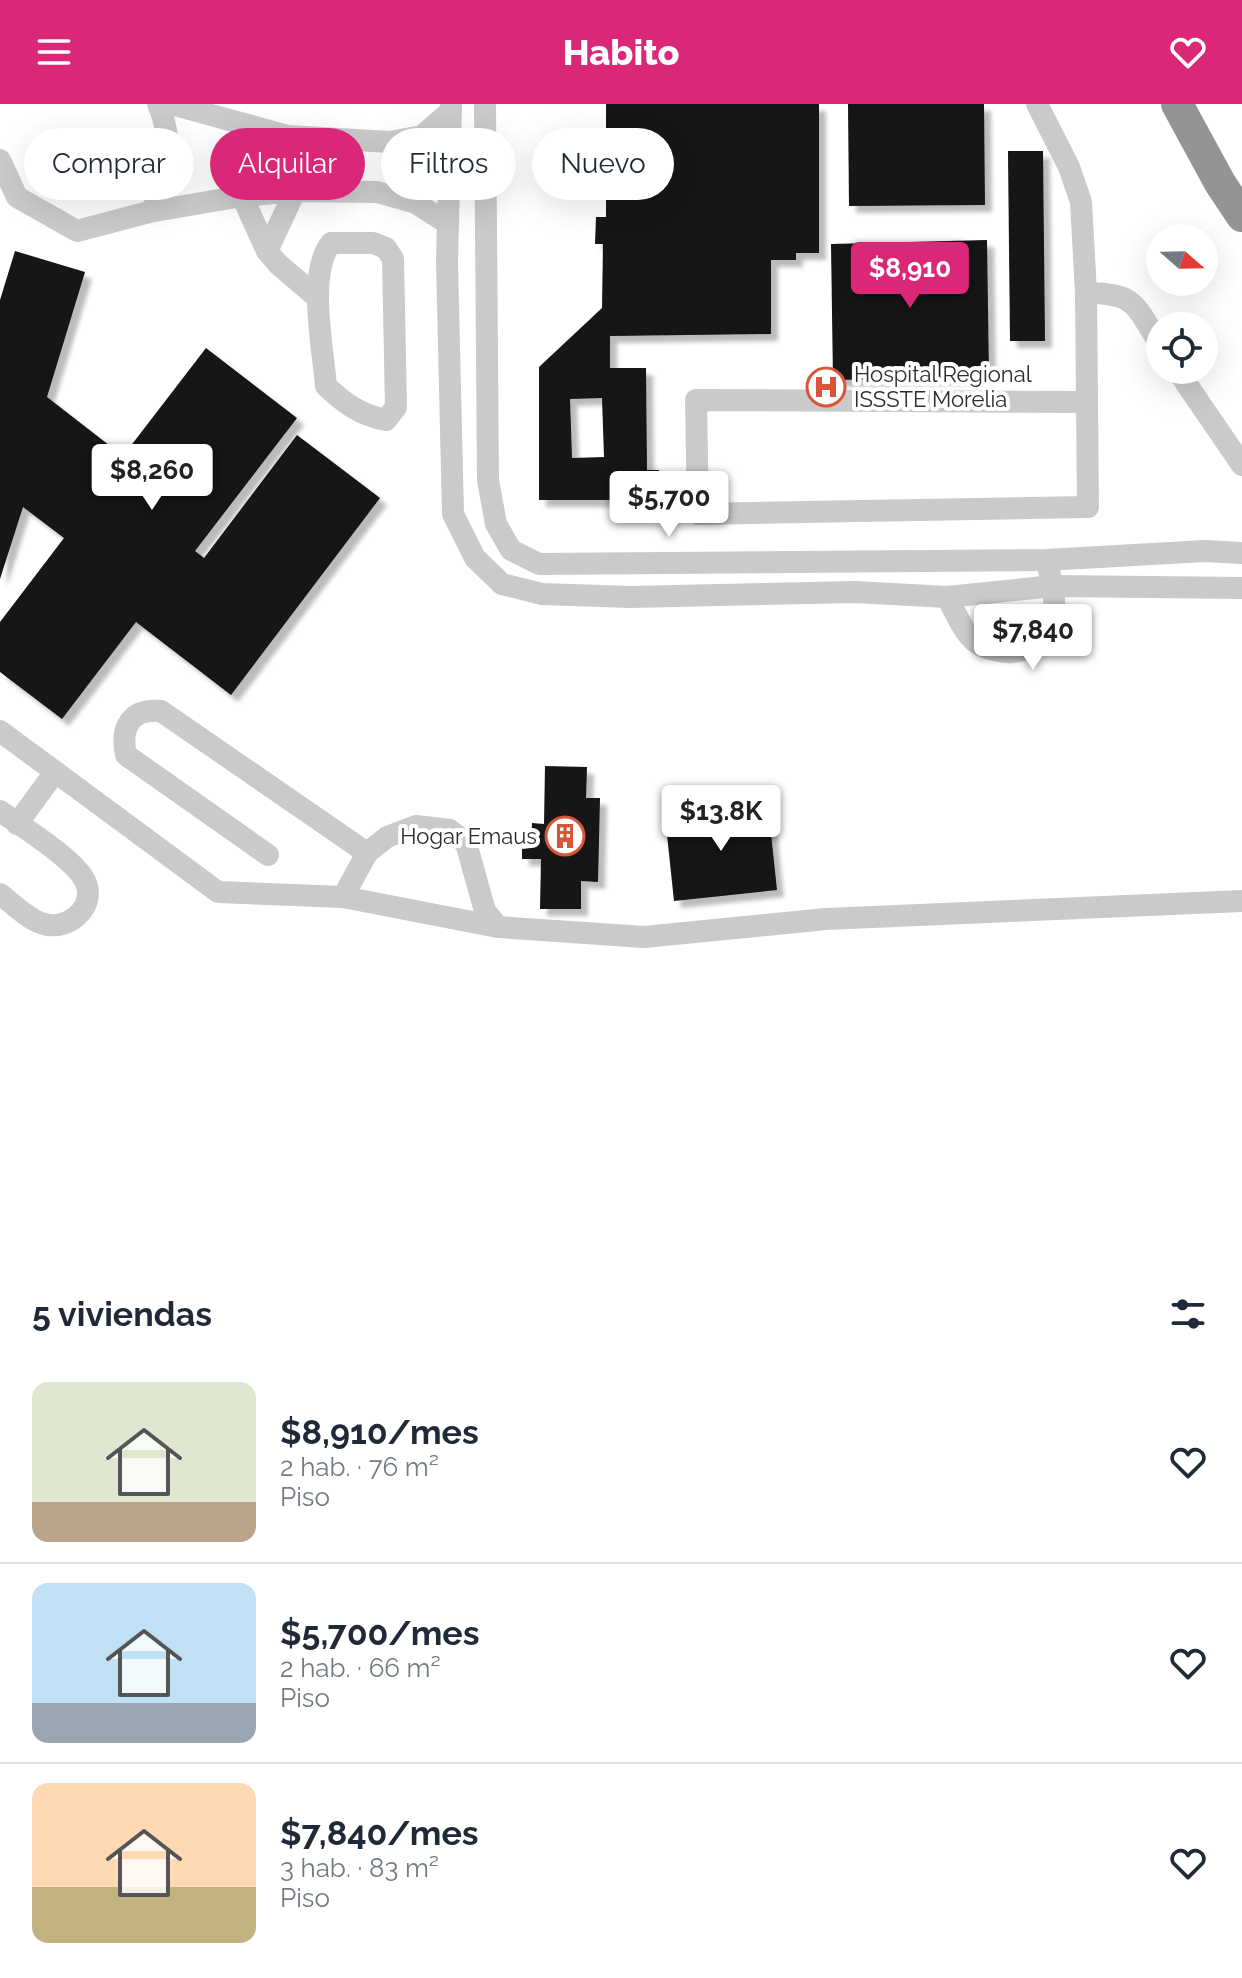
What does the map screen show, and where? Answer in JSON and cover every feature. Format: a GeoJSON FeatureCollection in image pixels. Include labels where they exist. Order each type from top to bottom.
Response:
{"type":"FeatureCollection","features":[{"type":"Feature","properties":{"kind":"highway"},"geometry":{"type":"LineString","coordinates":[[1177,104],[1220,183],[1242,216]]}},
{"type":"Feature","properties":{"kind":"street"},"geometry":{"type":"LineString","coordinates":[[149,212],[159,202],[168,162],[163,116],[158,104]]}},
{"type":"Feature","properties":{"kind":"street"},"geometry":{"type":"LineString","coordinates":[[171,104],[288,136],[390,142],[422,136],[451,107]]}},
{"type":"Feature","properties":{"kind":"street"},"geometry":{"type":"LineString","coordinates":[[485,104],[488,480],[496,524],[511,550],[539,564],[1046,560],[1205,551],[1242,553]]}},
{"type":"Feature","properties":{"kind":"street"},"geometry":{"type":"LineString","coordinates":[[1037,104],[1069,167],[1081,202],[1086,293],[1088,507],[698,514],[696,400],[1086,402]]}},
{"type":"Feature","properties":{"kind":"street"},"geometry":{"type":"LineString","coordinates":[[451,107],[447,223],[453,514],[475,558],[502,584],[542,594],[601,596],[855,592],[947,597],[1054,586],[1242,588]]}},
{"type":"Feature","properties":{"kind":"street"},"geometry":{"type":"LineString","coordinates":[[0,160],[8,200],[77,231],[149,212],[219,200]]}},
{"type":"Feature","properties":{"kind":"street"},"geometry":{"type":"LineString","coordinates":[[365,192],[377,192],[416,203],[447,223]]}},
{"type":"Feature","properties":{"kind":"street"},"geometry":{"type":"LineString","coordinates":[[244,200],[267,251],[318,298],[326,386],[346,405],[386,420],[396,407],[393,259],[386,248],[373,243],[331,243],[320,266],[318,298]]}},
{"type":"Feature","properties":{"kind":"street"},"geometry":{"type":"LineString","coordinates":[[267,251],[291,200]]}},
{"type":"Feature","properties":{"kind":"street"},"geometry":{"type":"LineString","coordinates":[[1086,293],[1109,293],[1129,299],[1146,324]]}},
{"type":"Feature","properties":{"kind":"street"},"geometry":{"type":"LineString","coordinates":[[1187,384],[1242,465]]}},
{"type":"Feature","properties":{"kind":"street"},"geometry":{"type":"LineString","coordinates":[[947,597],[959,621],[977,643],[1004,653],[1029,650],[1048,634],[1055,607],[1054,586],[1046,560]]}},
{"type":"Feature","properties":{"kind":"street"},"geometry":{"type":"LineString","coordinates":[[268,855],[126,755],[123,740],[134,717],[145,710],[161,711],[367,853]]}},
{"type":"Feature","properties":{"kind":"street"},"geometry":{"type":"LineString","coordinates":[[0,731],[218,892],[343,897],[498,927],[644,937],[826,919],[1242,901]]}},
{"type":"Feature","properties":{"kind":"street"},"geometry":{"type":"LineString","coordinates":[[0,894],[43,924],[61,926],[81,913],[87,902],[87,884],[75,866],[9,817],[55,772]]}},
{"type":"Feature","properties":{"kind":"street"},"geometry":{"type":"LineString","coordinates":[[343,897],[367,853],[387,837],[416,826],[450,830],[466,843],[485,911],[498,927]]}},
{"type":"Feature","properties":{"kind":"building"},"geometry":{"type":"Polygon","coordinates":[[[606,104],[819,104],[819,253],[796,253],[796,260],[771,260],[771,334],[610,336],[610,368],[646,368],[647,470],[659,470],[659,500],[539,500],[539,367],[602,308],[603,244],[595,244],[596,217],[606,217],[606,200],[674,200],[674,128],[606,128],[606,104]],[[602,398],[570,399],[572,458],[604,457],[602,398]]]}},
{"type":"Feature","properties":{"kind":"building"},"geometry":{"type":"Polygon","coordinates":[[[848,104],[984,104],[985,205],[849,206],[848,104]]]}},
{"type":"Feature","properties":{"kind":"building"},"geometry":{"type":"Polygon","coordinates":[[[1008,151],[1043,151],[1045,341],[1010,341],[1008,151]]]}},
{"type":"Feature","properties":{"kind":"building"},"geometry":{"type":"Polygon","coordinates":[[[987,240],[989,377],[833,380],[831,244],[987,240]]]}},
{"type":"Feature","properties":{"kind":"building"},"geometry":{"type":"Polygon","coordinates":[[[15,251],[85,272],[47,397],[123,456],[206,348],[297,418],[195,551],[204,558],[297,435],[380,498],[231,695],[136,622],[62,719],[0,672],[0,622],[64,538],[23,507],[0,579],[0,300],[15,251]]]}},
{"type":"Feature","properties":{"kind":"building","name":"Hogar Emaus"},"geometry":{"type":"Polygon","coordinates":[[[545,766],[587,767],[586,798],[600,798],[598,882],[581,881],[581,909],[540,909],[541,859],[522,859],[522,849],[531,848],[532,823],[544,824],[545,766]]]}},
{"type":"Feature","properties":{"kind":"building"},"geometry":{"type":"Polygon","coordinates":[[[768,805],[777,890],[674,901],[665,816],[768,805]]]}},
{"type":"Feature","properties":{"kind":"place","name":"Hospital Regional ISSSTE Morelia"},"geometry":{"type":"Point","coordinates":[826,387]}},
{"type":"Feature","properties":{"kind":"place","name":"Hogar Emaus"},"geometry":{"type":"Point","coordinates":[565,836]}}]}
